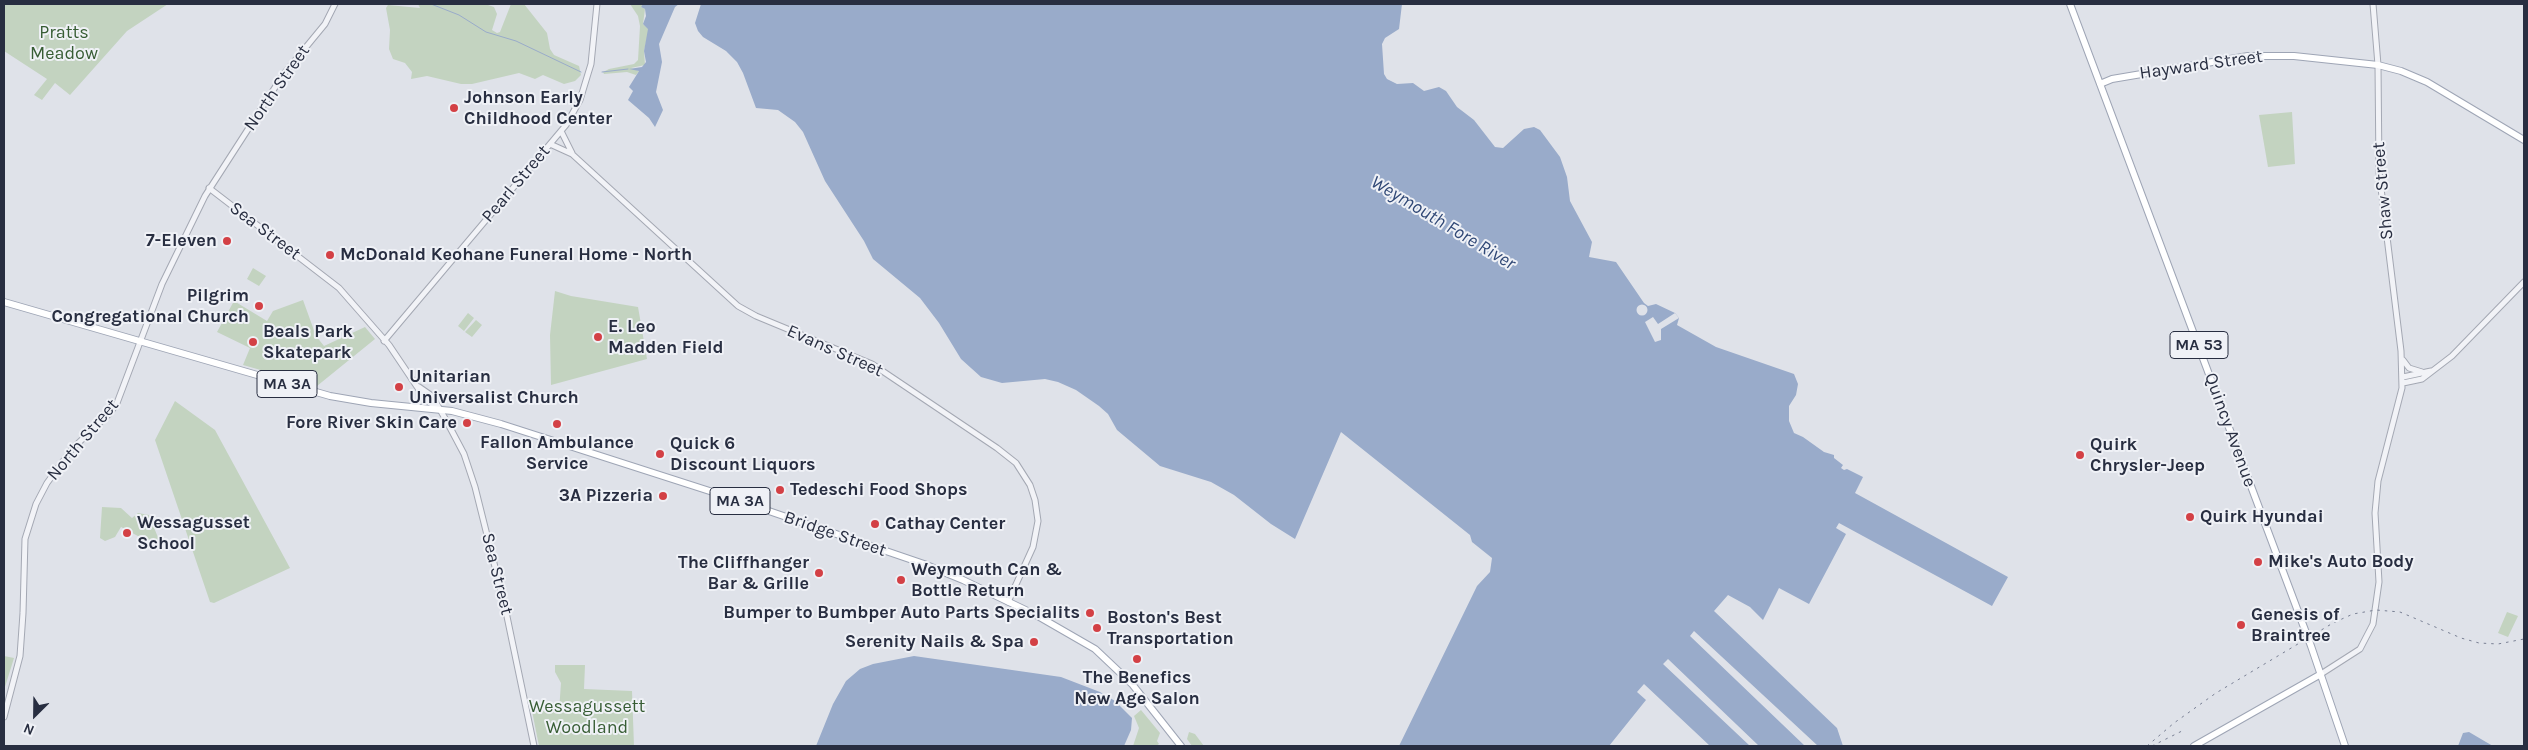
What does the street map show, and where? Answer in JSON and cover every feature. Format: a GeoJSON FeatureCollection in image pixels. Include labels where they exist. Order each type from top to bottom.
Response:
{"type":"FeatureCollection","features":[{"type":"Feature","properties":{"kind":"main road","name":"Quincy Avenue"},"geometry":{"type":"LineString","coordinates":[[2070,4],[2321,674],[2345,746]]}},
{"type":"Feature","properties":{"kind":"main road","name":"Hayward Street"},"geometry":{"type":"LineString","coordinates":[[2100,84],[2112,79],[2243,57],[2299,56],[2378,65],[2423,80],[2524,140]]}},
{"type":"Feature","properties":{"kind":"main road","name":"Bridge Street"},"geometry":{"type":"LineString","coordinates":[[4,302],[330,396],[438,409],[520,430],[863,543],[948,573],[1073,635],[1103,655],[1132,684],[1181,746]]}},
{"type":"Feature","properties":{"kind":"main road"},"geometry":{"type":"LineString","coordinates":[[2194,746],[2321,674]]}},
{"type":"Feature","properties":{"kind":"street","name":"North Street"},"geometry":{"type":"LineString","coordinates":[[4,717],[22,642],[23,562],[28,522],[47,483],[58,466],[117,403],[169,268],[209,188],[286,70],[325,24],[335,4]]}},
{"type":"Feature","properties":{"kind":"street","name":"Pearl Street"},"geometry":{"type":"LineString","coordinates":[[384,340],[561,131],[575,110],[591,64],[596,4]]}},
{"type":"Feature","properties":{"kind":"street","name":"Shaw Street"},"geometry":{"type":"LineString","coordinates":[[2321,674],[2363,646],[2372,628],[2377,604],[2379,569],[2375,520],[2376,493],[2381,468],[2400,403],[2403,380],[2402,357],[2380,186],[2378,65],[2373,4]]}},
{"type":"Feature","properties":{"kind":"street","name":"Evans Street"},"geometry":{"type":"LineString","coordinates":[[561,131],[572,154]]}},
{"type":"Feature","properties":{"kind":"street","name":"Evans Street"},"geometry":{"type":"LineString","coordinates":[[550,144],[572,154],[738,306],[760,318],[872,364],[997,448],[1016,463],[1030,485],[1038,521],[1033,547],[1008,602]]}},
{"type":"Feature","properties":{"kind":"street","name":"Sea Street"},"geometry":{"type":"LineString","coordinates":[[209,188],[339,288],[384,340],[419,387],[422,394],[438,409]]}},
{"type":"Feature","properties":{"kind":"street"},"geometry":{"type":"LineString","coordinates":[[2403,380],[2420,380],[2460,349],[2524,282]]}},
{"type":"Feature","properties":{"kind":"street"},"geometry":{"type":"LineString","coordinates":[[2402,357],[2409,368],[2425,372]]}},
{"type":"Feature","properties":{"kind":"street"},"geometry":{"type":"LineString","coordinates":[[2403,380],[2434,370]]}},
{"type":"Feature","properties":{"kind":"street","name":"Sea Street"},"geometry":{"type":"LineString","coordinates":[[419,387],[432,396],[464,454],[481,509],[512,636],[534,746]]}},
{"type":"Feature","properties":{"kind":"street"},"geometry":{"type":"LineString","coordinates":[[411,407],[419,402],[422,394]]}},
{"type":"Feature","properties":{"kind":"green space","name":"Pratts Meadow"},"geometry":{"type":"Polygon","coordinates":[[[4,4],[168,4],[127,31],[70,95],[55,83],[42,100],[34,95],[47,79],[4,51],[4,4]]]}},
{"type":"Feature","properties":{"kind":"green space"},"geometry":{"type":"Polygon","coordinates":[[[418,4],[485,4],[494,7],[497,14],[492,30],[497,33],[500,32],[511,4],[524,4],[547,33],[550,49],[554,55],[579,66],[581,75],[575,81],[564,84],[543,75],[535,79],[519,73],[472,84],[461,84],[427,76],[411,79],[412,72],[405,63],[393,59],[389,49],[390,30],[386,8],[388,5],[420,8],[418,4]]]}},
{"type":"Feature","properties":{"kind":"green space"},"geometry":{"type":"Polygon","coordinates":[[[630,4],[643,4],[641,7],[645,9],[643,24],[649,29],[644,51],[645,65],[631,68],[639,71],[636,75],[627,72],[604,74],[603,72],[609,69],[634,64],[638,60],[640,26],[638,16],[630,4]]]}},
{"type":"Feature","properties":{"kind":"green space"},"geometry":{"type":"Polygon","coordinates":[[[2292,112],[2295,164],[2268,167],[2259,115],[2292,112]]]}},
{"type":"Feature","properties":{"kind":"green space"},"geometry":{"type":"Polygon","coordinates":[[[253,268],[266,276],[259,286],[247,279],[253,268]]]}},
{"type":"Feature","properties":{"kind":"green space","name":"E. Leo Madden Field"},"geometry":{"type":"Polygon","coordinates":[[[555,291],[571,296],[638,307],[647,359],[551,385],[550,335],[555,291]]]}},
{"type":"Feature","properties":{"kind":"green space"},"geometry":{"type":"Polygon","coordinates":[[[303,300],[316,336],[324,346],[365,327],[375,339],[317,386],[243,365],[250,348],[217,332],[234,301],[267,321],[273,311],[303,300]]]}},
{"type":"Feature","properties":{"kind":"green space"},"geometry":{"type":"Polygon","coordinates":[[[468,313],[474,318],[464,331],[458,326],[468,313]]]}},
{"type":"Feature","properties":{"kind":"green space"},"geometry":{"type":"Polygon","coordinates":[[[476,320],[482,325],[472,337],[465,332],[476,320]]]}},
{"type":"Feature","properties":{"kind":"green space"},"geometry":{"type":"Polygon","coordinates":[[[175,401],[215,430],[290,568],[214,603],[210,602],[155,440],[175,401]]]}},
{"type":"Feature","properties":{"kind":"green space"},"geometry":{"type":"Polygon","coordinates":[[[102,507],[121,508],[132,518],[138,513],[149,515],[163,550],[160,551],[151,543],[121,527],[115,537],[105,541],[100,538],[102,507]]]}},
{"type":"Feature","properties":{"kind":"green space"},"geometry":{"type":"Polygon","coordinates":[[[2507,612],[2518,616],[2508,637],[2498,633],[2507,612]]]}},
{"type":"Feature","properties":{"kind":"green space"},"geometry":{"type":"Polygon","coordinates":[[[4,656],[14,658],[4,690],[4,656]]]}},
{"type":"Feature","properties":{"kind":"green space","name":"Wessagussett Woodland"},"geometry":{"type":"Polygon","coordinates":[[[555,665],[585,665],[584,689],[632,691],[634,746],[539,746],[532,711],[559,711],[561,683],[555,672],[555,665]]]}},
{"type":"Feature","properties":{"kind":"green space"},"geometry":{"type":"Polygon","coordinates":[[[1141,710],[1160,733],[1157,741],[1159,744],[1156,746],[1133,746],[1139,728],[1134,716],[1141,710]]]}},
{"type":"Feature","properties":{"kind":"green space"},"geometry":{"type":"Polygon","coordinates":[[[1189,732],[1195,734],[1204,746],[1192,746],[1187,739],[1189,732]]]}},
{"type":"Feature","properties":{"kind":"water"},"geometry":{"type":"Polygon","coordinates":[[[643,4],[679,4],[675,7],[659,44],[662,62],[656,92],[663,110],[655,127],[649,118],[628,100],[633,91],[629,87],[639,71],[629,69],[642,67],[646,62],[644,51],[648,29],[643,24],[646,16],[645,9],[641,7],[643,4]]]}},
{"type":"Feature","properties":{"kind":"water","name":"Weymouth Fore River"},"geometry":{"type":"Polygon","coordinates":[[[701,4],[1402,4],[1399,29],[1385,38],[1382,44],[1384,74],[1387,79],[1397,84],[1413,83],[1424,91],[1439,87],[1446,91],[1457,107],[1474,120],[1495,147],[1503,148],[1524,129],[1534,127],[1540,130],[1560,157],[1567,177],[1570,201],[1592,242],[1589,257],[1616,262],[1644,303],[1648,306],[1656,304],[1675,313],[1679,318],[1677,325],[1716,347],[1794,374],[1798,384],[1796,395],[1789,406],[1789,421],[1794,433],[1824,452],[1834,455],[1834,458],[1843,465],[1841,468],[1844,470],[1847,469],[1863,477],[1855,493],[2008,577],[1992,606],[1839,523],[1836,528],[1846,534],[1809,604],[1779,588],[1763,620],[1750,607],[1728,595],[1714,611],[1837,728],[1843,746],[1818,746],[1694,631],[1690,636],[1805,746],[1759,746],[1668,659],[1663,664],[1750,746],[1710,746],[1644,684],[1637,692],[1646,700],[1609,746],[1399,746],[1477,586],[1490,572],[1492,558],[1472,542],[1470,535],[1341,432],[1295,539],[1271,524],[1234,495],[1211,482],[1160,466],[1117,430],[1108,414],[1076,390],[1058,382],[1045,379],[1002,383],[981,377],[961,359],[939,323],[920,298],[873,259],[864,241],[825,181],[803,132],[795,122],[778,110],[756,108],[737,62],[726,51],[703,37],[698,31],[695,23],[701,4]]]}},
{"type":"Feature","properties":{"kind":"water"},"geometry":{"type":"Polygon","coordinates":[[[914,656],[1061,677],[1100,692],[1115,701],[1132,718],[1131,730],[1124,746],[816,746],[833,704],[846,681],[860,669],[873,664],[914,656]]]}},
{"type":"Feature","properties":{"kind":"water"},"geometry":{"type":"Polygon","coordinates":[[[2469,732],[2493,746],[2458,746],[2463,733],[2469,732]]]}},
{"type":"Feature","properties":{"kind":"pier"},"geometry":{"type":"Polygon","coordinates":[[[1640,305],[1644,305],[1647,310],[1646,314],[1640,315],[1637,312],[1637,308],[1640,305]]]}},
{"type":"Feature","properties":{"kind":"pier"},"geometry":{"type":"Polygon","coordinates":[[[1675,313],[1679,318],[1661,329],[1661,340],[1655,342],[1645,322],[1653,317],[1658,324],[1675,313]]]}},
{"type":"Feature","properties":{"kind":"waterway"},"geometry":{"type":"LineString","coordinates":[[431,4],[459,15],[486,32],[516,41],[581,72]]}},
{"type":"Feature","properties":{"kind":"waterway"},"geometry":{"type":"LineString","coordinates":[[602,72],[628,69]]}},
{"type":"Feature","properties":{"kind":"railway"},"geometry":{"type":"LineString","coordinates":[[2147,746],[2174,723],[2216,693],[2333,623],[2353,614],[2376,610],[2400,612],[2461,638],[2479,643],[2498,644],[2524,639]]}},
{"type":"Feature","properties":{"kind":"railway"},"geometry":{"type":"LineString","coordinates":[[2152,746],[2182,731]]}},
{"type":"Feature","properties":{"kind":"place","name":"Johnson Early Childhood Center"},"geometry":{"type":"Point","coordinates":[454,108]}},
{"type":"Feature","properties":{"kind":"place","name":"7-Eleven"},"geometry":{"type":"Point","coordinates":[227,241]}},
{"type":"Feature","properties":{"kind":"place","name":"McDonald Keohane Funeral Home - North"},"geometry":{"type":"Point","coordinates":[330,255]}},
{"type":"Feature","properties":{"kind":"place","name":"Pilgrim Congregational Church"},"geometry":{"type":"Point","coordinates":[259,306]}},
{"type":"Feature","properties":{"kind":"place","name":"E. Leo Madden Field"},"geometry":{"type":"Point","coordinates":[598,337]}},
{"type":"Feature","properties":{"kind":"place","name":"Beals Park Skatepark"},"geometry":{"type":"Point","coordinates":[253,342]}},
{"type":"Feature","properties":{"kind":"place","name":"Unitarian Universalist Church"},"geometry":{"type":"Point","coordinates":[399,387]}},
{"type":"Feature","properties":{"kind":"place","name":"Fore River Skin Care"},"geometry":{"type":"Point","coordinates":[467,423]}},
{"type":"Feature","properties":{"kind":"place","name":"Fallon Ambulance Service"},"geometry":{"type":"Point","coordinates":[557,424]}},
{"type":"Feature","properties":{"kind":"place","name":"Quick 6 Discount Liquors"},"geometry":{"type":"Point","coordinates":[660,454]}},
{"type":"Feature","properties":{"kind":"place","name":"Quirk Chrysler-Jeep"},"geometry":{"type":"Point","coordinates":[2080,455]}},
{"type":"Feature","properties":{"kind":"place","name":"Tedeschi Food Shops"},"geometry":{"type":"Point","coordinates":[780,490]}},
{"type":"Feature","properties":{"kind":"place","name":"3A Pizzeria"},"geometry":{"type":"Point","coordinates":[663,496]}},
{"type":"Feature","properties":{"kind":"place","name":"Quirk Hyundai"},"geometry":{"type":"Point","coordinates":[2190,517]}},
{"type":"Feature","properties":{"kind":"place","name":"Cathay Center"},"geometry":{"type":"Point","coordinates":[875,524]}},
{"type":"Feature","properties":{"kind":"place","name":"Wessagusset School"},"geometry":{"type":"Point","coordinates":[127,533]}},
{"type":"Feature","properties":{"kind":"place","name":"Mike's Auto Body"},"geometry":{"type":"Point","coordinates":[2258,562]}},
{"type":"Feature","properties":{"kind":"place","name":"The Cliffhanger Bar & Grille"},"geometry":{"type":"Point","coordinates":[819,573]}},
{"type":"Feature","properties":{"kind":"place","name":"Weymouth Can & Bottle Return"},"geometry":{"type":"Point","coordinates":[901,580]}},
{"type":"Feature","properties":{"kind":"place","name":"Bumper to Bumbper Auto Parts Specialits"},"geometry":{"type":"Point","coordinates":[1090,613]}},
{"type":"Feature","properties":{"kind":"place","name":"Genesis of Braintree"},"geometry":{"type":"Point","coordinates":[2241,625]}},
{"type":"Feature","properties":{"kind":"place","name":"Boston's Best Transportation"},"geometry":{"type":"Point","coordinates":[1097,628]}},
{"type":"Feature","properties":{"kind":"place","name":"Serenity Nails & Spa"},"geometry":{"type":"Point","coordinates":[1034,642]}},
{"type":"Feature","properties":{"kind":"place","name":"The Benefics New Age Salon"},"geometry":{"type":"Point","coordinates":[1137,659]}}]}
